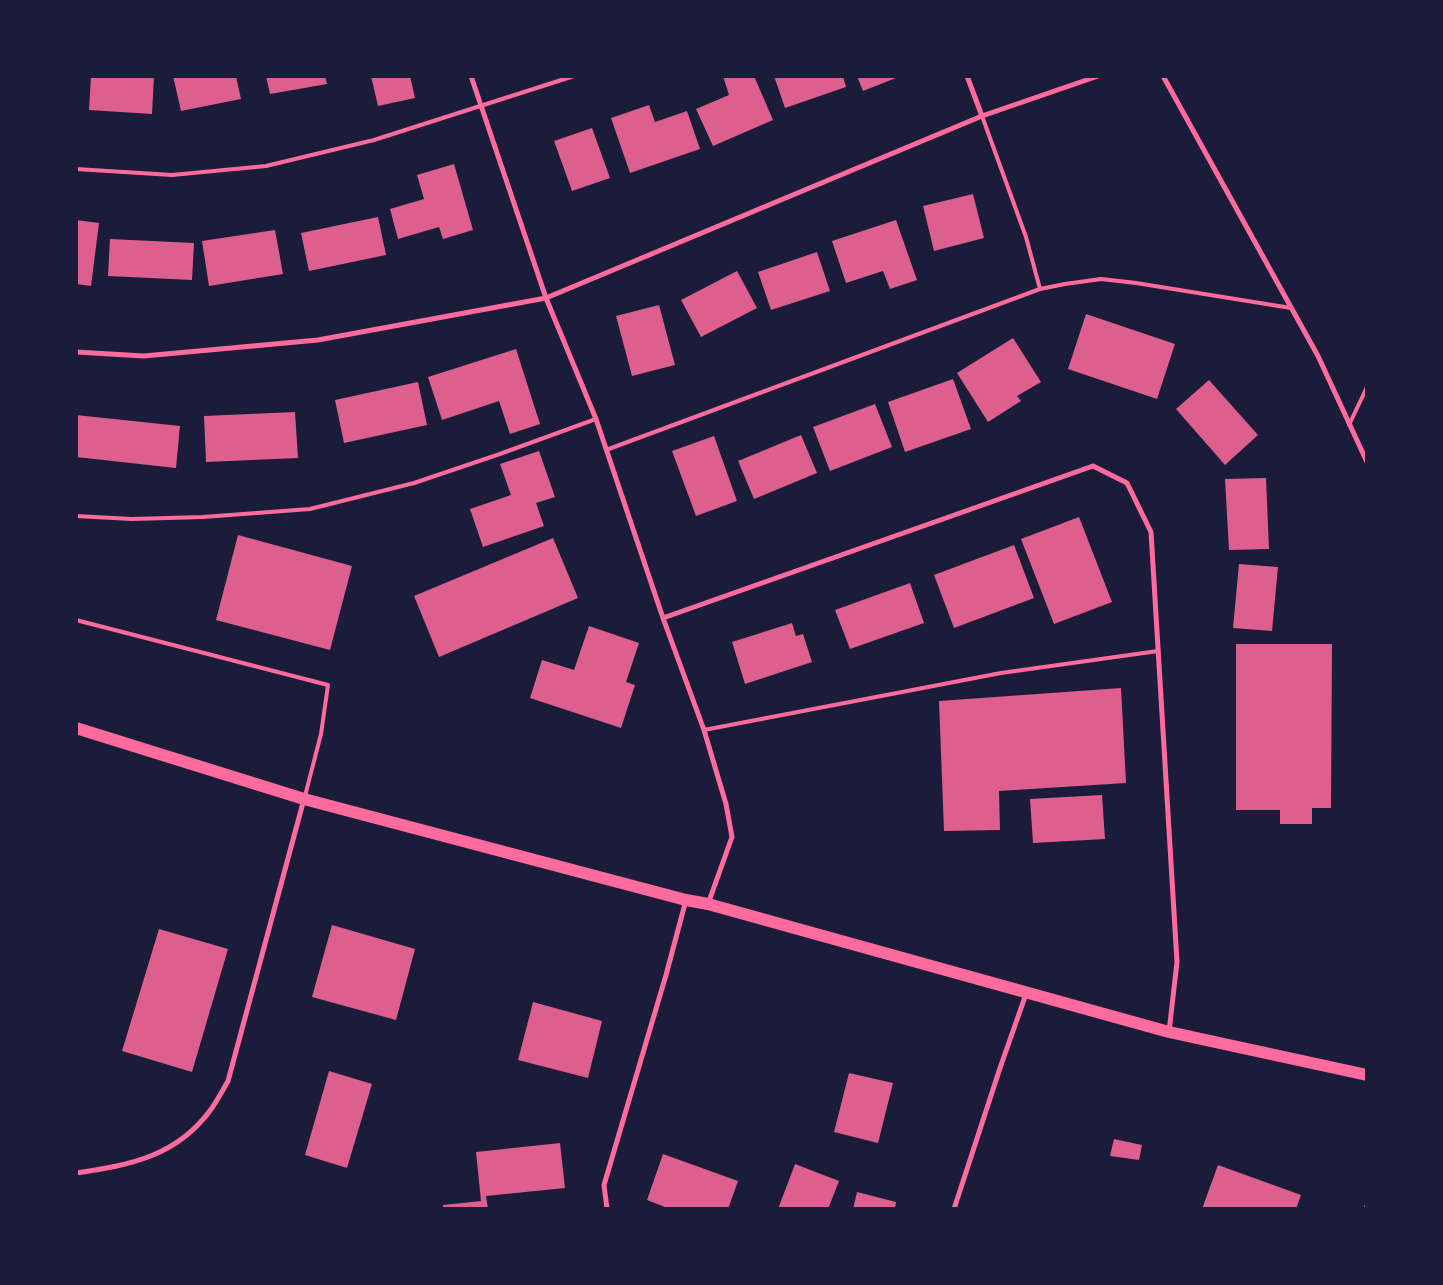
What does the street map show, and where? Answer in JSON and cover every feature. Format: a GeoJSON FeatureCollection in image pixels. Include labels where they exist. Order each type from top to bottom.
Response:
{"type":"FeatureCollection","features":[{"type":"Feature","properties":{"kind":"main road"},"geometry":{"type":"LineString","coordinates":[[76,728],[304,799],[686,900],[708,904],[1169,1032],[1367,1075]]}},
{"type":"Feature","properties":{"kind":"street"},"geometry":{"type":"LineString","coordinates":[[471,76],[546,298],[596,419],[663,618],[704,730],[726,804],[732,837],[708,904]]}},
{"type":"Feature","properties":{"kind":"street"},"geometry":{"type":"LineString","coordinates":[[967,76],[982,116]]}},
{"type":"Feature","properties":{"kind":"street"},"geometry":{"type":"LineString","coordinates":[[76,352],[144,356],[318,340],[546,298],[982,116],[1098,76]]}},
{"type":"Feature","properties":{"kind":"street"},"geometry":{"type":"LineString","coordinates":[[1163,76],[1318,356],[1367,462]]}},
{"type":"Feature","properties":{"kind":"street"},"geometry":{"type":"LineString","coordinates":[[663,618],[1094,466],[1127,483],[1152,532],[1177,962],[1169,1032]]}},
{"type":"Feature","properties":{"kind":"street"},"geometry":{"type":"LineString","coordinates":[[76,1173],[115,1168],[151,1158],[196,1127],[212,1108],[228,1081],[304,799]]}},
{"type":"Feature","properties":{"kind":"street"},"geometry":{"type":"LineString","coordinates":[[608,1209],[604,1185],[666,975],[686,900]]}},
{"type":"Feature","properties":{"kind":"street"},"geometry":{"type":"LineString","coordinates":[[954,1209],[1026,993]]}},
{"type":"Feature","properties":{"kind":"lane"},"geometry":{"type":"LineString","coordinates":[[76,169],[172,175],[266,166],[374,140],[574,76]]}},
{"type":"Feature","properties":{"kind":"lane"},"geometry":{"type":"LineString","coordinates":[[982,116],[1026,237],[1040,289]]}},
{"type":"Feature","properties":{"kind":"lane"},"geometry":{"type":"LineString","coordinates":[[606,450],[1040,289],[1101,279],[1291,308]]}},
{"type":"Feature","properties":{"kind":"lane"},"geometry":{"type":"LineString","coordinates":[[1349,425],[1367,387]]}},
{"type":"Feature","properties":{"kind":"lane"},"geometry":{"type":"LineString","coordinates":[[76,516],[132,519],[203,518],[310,509],[414,483],[596,419]]}},
{"type":"Feature","properties":{"kind":"lane"},"geometry":{"type":"LineString","coordinates":[[76,620],[328,685],[320,734],[304,799]]}},
{"type":"Feature","properties":{"kind":"lane"},"geometry":{"type":"LineString","coordinates":[[704,730],[1000,673],[1158,651]]}},
{"type":"Feature","properties":{"kind":"building"},"geometry":{"type":"Polygon","coordinates":[[[91,76],[154,76],[152,114],[89,110],[91,76]]]}},
{"type":"Feature","properties":{"kind":"building"},"geometry":{"type":"Polygon","coordinates":[[[173,76],[236,76],[241,99],[181,111],[173,76]]]}},
{"type":"Feature","properties":{"kind":"building"},"geometry":{"type":"Polygon","coordinates":[[[266,76],[325,76],[327,84],[270,94],[266,76]]]}},
{"type":"Feature","properties":{"kind":"building"},"geometry":{"type":"Polygon","coordinates":[[[371,76],[410,76],[415,98],[378,106],[371,76]]]}},
{"type":"Feature","properties":{"kind":"building"},"geometry":{"type":"Polygon","coordinates":[[[723,76],[754,76],[773,120],[713,146],[696,109],[729,95],[723,76]]]}},
{"type":"Feature","properties":{"kind":"building"},"geometry":{"type":"Polygon","coordinates":[[[774,76],[843,76],[846,87],[785,108],[774,76]]]}},
{"type":"Feature","properties":{"kind":"building"},"geometry":{"type":"Polygon","coordinates":[[[857,76],[901,76],[863,91],[857,76]]]}},
{"type":"Feature","properties":{"kind":"building"},"geometry":{"type":"Polygon","coordinates":[[[649,105],[655,122],[687,111],[700,149],[630,173],[611,118],[649,105]]]}},
{"type":"Feature","properties":{"kind":"building"},"geometry":{"type":"Polygon","coordinates":[[[592,128],[610,178],[572,191],[554,141],[592,128]]]}},
{"type":"Feature","properties":{"kind":"building"},"geometry":{"type":"Polygon","coordinates":[[[454,164],[473,230],[443,239],[439,227],[398,239],[390,209],[424,199],[417,175],[454,164]]]}},
{"type":"Feature","properties":{"kind":"building"},"geometry":{"type":"Polygon","coordinates":[[[973,194],[984,238],[934,251],[923,206],[973,194]]]}},
{"type":"Feature","properties":{"kind":"building"},"geometry":{"type":"Polygon","coordinates":[[[378,217],[386,255],[309,271],[301,233],[378,217]]]}},
{"type":"Feature","properties":{"kind":"building"},"geometry":{"type":"Polygon","coordinates":[[[76,220],[99,223],[91,286],[76,284],[76,220]]]}},
{"type":"Feature","properties":{"kind":"building"},"geometry":{"type":"Polygon","coordinates":[[[896,220],[917,280],[890,289],[883,271],[846,283],[832,241],[896,220]]]}},
{"type":"Feature","properties":{"kind":"building"},"geometry":{"type":"Polygon","coordinates":[[[275,230],[283,274],[209,286],[202,241],[275,230]]]}},
{"type":"Feature","properties":{"kind":"building"},"geometry":{"type":"Polygon","coordinates":[[[110,239],[194,243],[192,280],[108,276],[110,239]]]}},
{"type":"Feature","properties":{"kind":"building"},"geometry":{"type":"Polygon","coordinates":[[[817,252],[830,291],[771,310],[758,272],[817,252]]]}},
{"type":"Feature","properties":{"kind":"building"},"geometry":{"type":"Polygon","coordinates":[[[737,271],[757,308],[701,337],[681,300],[737,271]]]}},
{"type":"Feature","properties":{"kind":"building"},"geometry":{"type":"Polygon","coordinates":[[[659,305],[675,365],[632,376],[616,316],[659,305]]]}},
{"type":"Feature","properties":{"kind":"building"},"geometry":{"type":"Polygon","coordinates":[[[1086,314],[1175,344],[1157,399],[1068,369],[1086,314]]]}},
{"type":"Feature","properties":{"kind":"building"},"geometry":{"type":"Polygon","coordinates":[[[1013,338],[1041,382],[1017,396],[1021,401],[988,422],[957,373],[1013,338]]]}},
{"type":"Feature","properties":{"kind":"building"},"geometry":{"type":"Polygon","coordinates":[[[516,349],[540,424],[510,434],[499,401],[442,420],[428,377],[516,349]]]}},
{"type":"Feature","properties":{"kind":"building"},"geometry":{"type":"Polygon","coordinates":[[[953,379],[971,429],[905,452],[888,402],[953,379]]]}},
{"type":"Feature","properties":{"kind":"building"},"geometry":{"type":"Polygon","coordinates":[[[1209,380],[1258,435],[1225,465],[1176,409],[1209,380]]]}},
{"type":"Feature","properties":{"kind":"building"},"geometry":{"type":"Polygon","coordinates":[[[418,382],[427,425],[344,443],[335,400],[418,382]]]}},
{"type":"Feature","properties":{"kind":"building"},"geometry":{"type":"Polygon","coordinates":[[[875,404],[892,447],[830,471],[813,427],[875,404]]]}},
{"type":"Feature","properties":{"kind":"building"},"geometry":{"type":"Polygon","coordinates":[[[295,412],[298,458],[206,462],[204,416],[295,412]]]}},
{"type":"Feature","properties":{"kind":"building"},"geometry":{"type":"Polygon","coordinates":[[[76,415],[180,426],[176,468],[76,457],[76,415]]]}},
{"type":"Feature","properties":{"kind":"building"},"geometry":{"type":"Polygon","coordinates":[[[801,435],[817,473],[754,499],[738,461],[801,435]]]}},
{"type":"Feature","properties":{"kind":"building"},"geometry":{"type":"Polygon","coordinates":[[[714,436],[737,501],[696,516],[672,451],[714,436]]]}},
{"type":"Feature","properties":{"kind":"building"},"geometry":{"type":"Polygon","coordinates":[[[539,451],[555,497],[536,503],[544,526],[483,547],[470,509],[511,495],[500,464],[539,451]]]}},
{"type":"Feature","properties":{"kind":"building"},"geometry":{"type":"Polygon","coordinates":[[[1266,478],[1269,549],[1229,550],[1225,479],[1266,478]]]}},
{"type":"Feature","properties":{"kind":"building"},"geometry":{"type":"Polygon","coordinates":[[[1079,517],[1112,602],[1054,624],[1021,539],[1079,517]]]}},
{"type":"Feature","properties":{"kind":"building"},"geometry":{"type":"Polygon","coordinates":[[[238,535],[352,566],[330,650],[216,620],[238,535]]]}},
{"type":"Feature","properties":{"kind":"building"},"geometry":{"type":"Polygon","coordinates":[[[553,538],[578,598],[439,657],[414,596],[553,538]]]}},
{"type":"Feature","properties":{"kind":"building"},"geometry":{"type":"Polygon","coordinates":[[[1014,545],[1034,598],[954,628],[934,575],[1014,545]]]}},
{"type":"Feature","properties":{"kind":"building"},"geometry":{"type":"Polygon","coordinates":[[[1239,564],[1278,567],[1272,631],[1233,628],[1239,564]]]}},
{"type":"Feature","properties":{"kind":"building"},"geometry":{"type":"Polygon","coordinates":[[[910,583],[924,623],[850,649],[835,610],[910,583]]]}},
{"type":"Feature","properties":{"kind":"building"},"geometry":{"type":"Polygon","coordinates":[[[792,623],[796,636],[803,634],[812,662],[745,684],[732,642],[792,623]]]}},
{"type":"Feature","properties":{"kind":"building"},"geometry":{"type":"Polygon","coordinates":[[[589,626],[639,643],[626,682],[635,685],[621,728],[530,698],[542,660],[574,670],[589,626]]]}},
{"type":"Feature","properties":{"kind":"building"},"geometry":{"type":"Polygon","coordinates":[[[1236,644],[1332,644],[1331,808],[1312,808],[1312,824],[1280,824],[1280,810],[1236,810],[1236,644]]]}},
{"type":"Feature","properties":{"kind":"building"},"geometry":{"type":"Polygon","coordinates":[[[1121,688],[1126,783],[999,791],[1000,830],[944,831],[939,701],[1121,688]]]}},
{"type":"Feature","properties":{"kind":"building"},"geometry":{"type":"Polygon","coordinates":[[[1102,795],[1105,839],[1033,843],[1030,799],[1102,795]]]}},
{"type":"Feature","properties":{"kind":"building"},"geometry":{"type":"Polygon","coordinates":[[[332,925],[415,949],[396,1020],[312,997],[332,925]]]}},
{"type":"Feature","properties":{"kind":"building"},"geometry":{"type":"Polygon","coordinates":[[[159,929],[228,949],[192,1072],[122,1051],[159,929]]]}},
{"type":"Feature","properties":{"kind":"building"},"geometry":{"type":"Polygon","coordinates":[[[533,1002],[602,1021],[588,1078],[518,1060],[533,1002]]]}},
{"type":"Feature","properties":{"kind":"building"},"geometry":{"type":"Polygon","coordinates":[[[329,1071],[372,1084],[347,1168],[305,1155],[329,1071]]]}},
{"type":"Feature","properties":{"kind":"building"},"geometry":{"type":"Polygon","coordinates":[[[849,1073],[893,1083],[878,1143],[834,1132],[849,1073]]]}},
{"type":"Feature","properties":{"kind":"building"},"geometry":{"type":"Polygon","coordinates":[[[1114,1139],[1142,1145],[1139,1160],[1110,1156],[1114,1139]]]}},
{"type":"Feature","properties":{"kind":"building"},"geometry":{"type":"Polygon","coordinates":[[[560,1143],[565,1188],[486,1196],[488,1209],[443,1209],[443,1205],[481,1201],[476,1152],[560,1143]]]}},
{"type":"Feature","properties":{"kind":"building"},"geometry":{"type":"Polygon","coordinates":[[[663,1154],[738,1181],[728,1209],[670,1209],[647,1200],[663,1154]]]}},
{"type":"Feature","properties":{"kind":"building"},"geometry":{"type":"Polygon","coordinates":[[[795,1164],[839,1181],[828,1209],[778,1209],[795,1164]]]}},
{"type":"Feature","properties":{"kind":"building"},"geometry":{"type":"Polygon","coordinates":[[[1218,1165],[1301,1195],[1296,1209],[1202,1209],[1218,1165]]]}},
{"type":"Feature","properties":{"kind":"building"},"geometry":{"type":"Polygon","coordinates":[[[857,1192],[896,1202],[895,1209],[853,1209],[857,1192]]]}}]}
